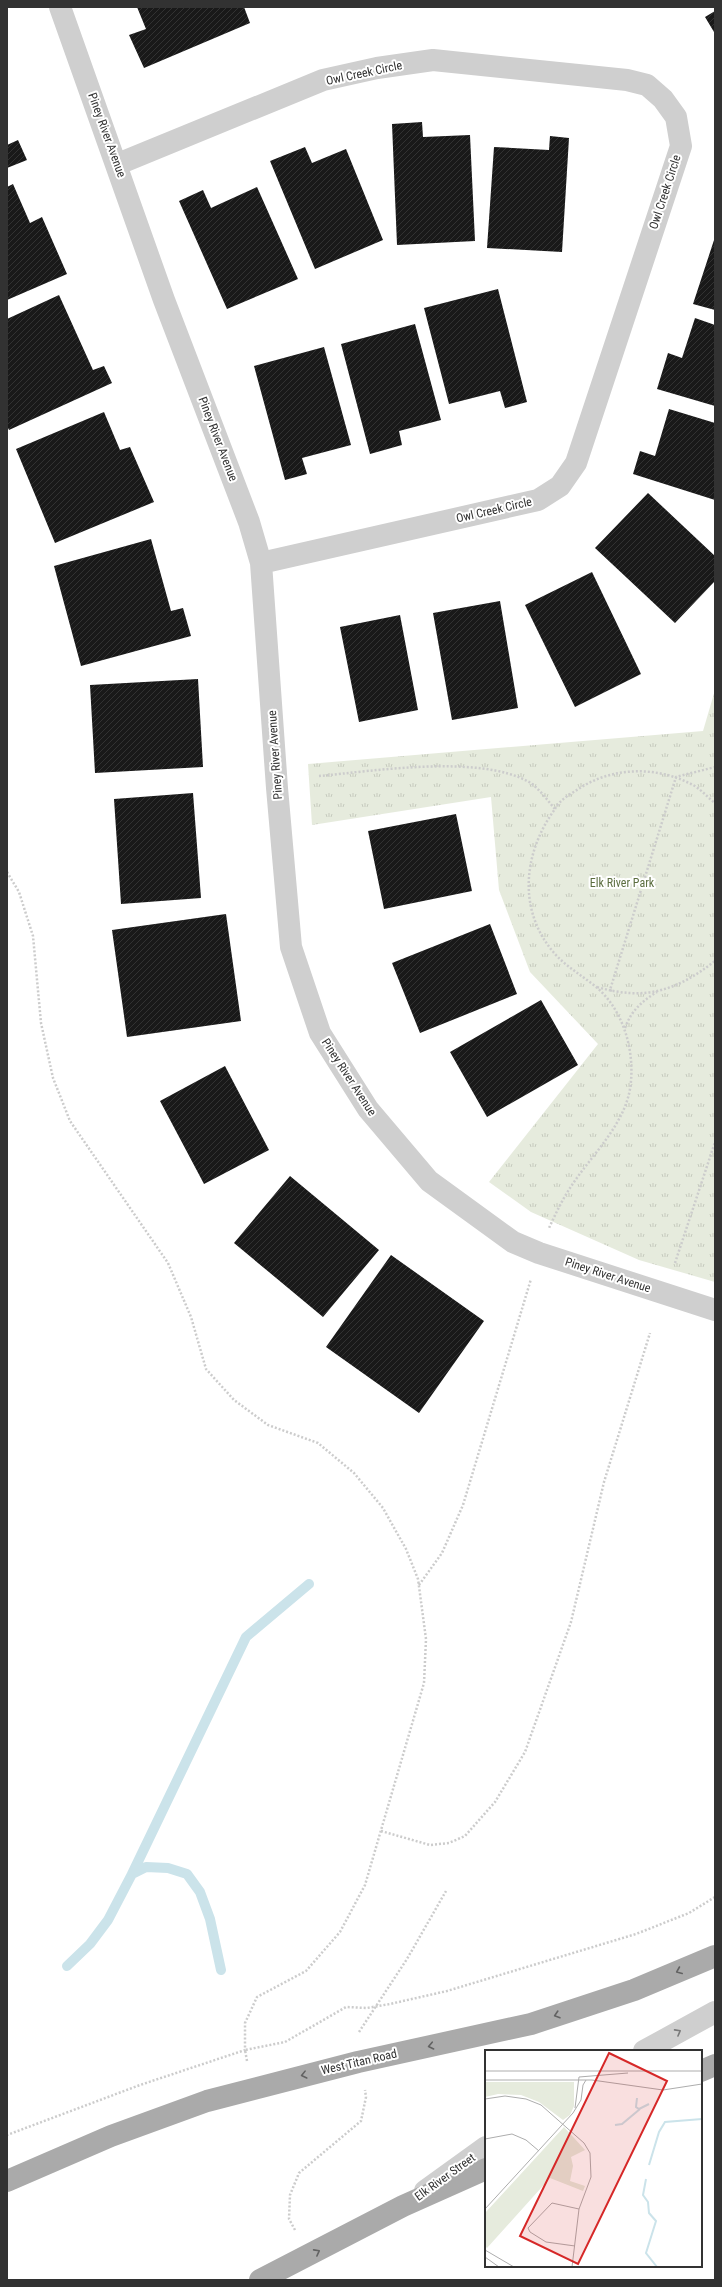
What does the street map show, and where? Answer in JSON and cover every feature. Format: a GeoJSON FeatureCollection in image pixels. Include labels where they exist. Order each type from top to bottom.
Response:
{"type":"FeatureCollection","features":[{"type":"Feature","properties":{"kind":"main road","name":"West Titan Road"},"geometry":{"type":"LineString","coordinates":[[7,2181],[111,2136],[207,2101],[253,2088],[361,2070],[531,2024],[634,1990],[715,1956]]}},
{"type":"Feature","properties":{"kind":"main road"},"geometry":{"type":"LineString","coordinates":[[702,2071],[715,2065]]}},
{"type":"Feature","properties":{"kind":"main road"},"geometry":{"type":"LineString","coordinates":[[260,2280],[403,2206],[485,2169]]}},
{"type":"Feature","properties":{"kind":"street","name":"Piney River Avenue"},"geometry":{"type":"LineString","coordinates":[[60,7],[118,164],[164,300],[249,522],[261,563],[277,788],[291,947],[320,1033],[368,1109],[429,1181],[513,1242],[539,1253],[715,1310]]}},
{"type":"Feature","properties":{"kind":"street","name":"Owl Creek Circle"},"geometry":{"type":"LineString","coordinates":[[118,164],[323,80],[376,68],[433,60],[627,80],[647,85],[663,99],[676,117],[680,146],[576,463],[560,486],[538,500],[261,563]]}},
{"type":"Feature","properties":{"kind":"street"},"geometry":{"type":"LineString","coordinates":[[646,2050],[715,2012]]}},
{"type":"Feature","properties":{"kind":"street","name":"Elk River Street"},"geometry":{"type":"LineString","coordinates":[[403,2206],[485,2148]]}},
{"type":"Feature","properties":{"kind":"path"},"geometry":{"type":"LineString","coordinates":[[319,776],[451,765],[509,775],[530,783],[555,809]]}},
{"type":"Feature","properties":{"kind":"path"},"geometry":{"type":"LineString","coordinates":[[676,777],[715,767]]}},
{"type":"Feature","properties":{"kind":"path"},"geometry":{"type":"LineString","coordinates":[[715,803],[692,784],[676,777],[651,771],[632,771],[605,776],[587,784],[558,802],[542,828],[533,852],[528,878],[529,906],[540,931],[555,954],[571,970],[596,986],[610,990],[640,994],[661,990],[681,984],[715,961]]}},
{"type":"Feature","properties":{"kind":"path"},"geometry":{"type":"LineString","coordinates":[[610,990],[676,777]]}},
{"type":"Feature","properties":{"kind":"path"},"geometry":{"type":"LineString","coordinates":[[7,872],[19,892],[33,936],[41,1023],[56,1085],[70,1121],[168,1263],[191,1317],[206,1369],[234,1400],[268,1425],[318,1443],[354,1473],[383,1508],[406,1549],[419,1585],[426,1639],[424,1683],[365,1885],[340,1932],[306,1971],[257,1996],[245,2023],[245,2050],[253,2088]]}},
{"type":"Feature","properties":{"kind":"path"},"geometry":{"type":"LineString","coordinates":[[419,1585],[442,1553],[463,1505],[539,1253],[555,1213],[572,1185],[618,1122],[627,1103],[632,1081],[631,1054],[624,1028],[610,1003],[596,986]]}},
{"type":"Feature","properties":{"kind":"path"},"geometry":{"type":"LineString","coordinates":[[624,1028],[635,1009],[645,999],[661,990]]}},
{"type":"Feature","properties":{"kind":"path"},"geometry":{"type":"LineString","coordinates":[[675,1263],[715,1142]]}},
{"type":"Feature","properties":{"kind":"path"},"geometry":{"type":"LineString","coordinates":[[381,1831],[430,1845],[449,1843],[465,1836],[495,1802],[525,1752],[571,1622],[604,1482],[650,1333]]}},
{"type":"Feature","properties":{"kind":"path"},"geometry":{"type":"LineString","coordinates":[[296,2232],[289,2219],[290,2195],[299,2173],[361,2121],[366,2097],[361,2070],[353,2042],[407,1959],[446,1891]]}},
{"type":"Feature","properties":{"kind":"path"},"geometry":{"type":"LineString","coordinates":[[7,2135],[133,2087],[245,2050],[285,2042],[346,2007],[376,2007],[447,1990],[636,1934],[688,1913],[715,1897]]}},
{"type":"Feature","properties":{"kind":"green space","name":"Elk River Park"},"geometry":{"type":"Polygon","coordinates":[[[715,690],[715,1282],[639,1260],[531,1212],[489,1182],[598,1044],[530,972],[499,890],[491,797],[312,825],[308,764],[703,731],[715,690]]]}},
{"type":"Feature","properties":{"kind":"building"},"geometry":{"type":"Polygon","coordinates":[[[137,7],[244,7],[250,23],[144,68],[129,35],[146,29],[137,7]]]}},
{"type":"Feature","properties":{"kind":"building"},"geometry":{"type":"Polygon","coordinates":[[[715,11],[715,31],[714,32],[705,17],[715,11]]]}},
{"type":"Feature","properties":{"kind":"building"},"geometry":{"type":"Polygon","coordinates":[[[422,122],[423,137],[470,135],[475,241],[397,245],[392,124],[422,122]]]}},
{"type":"Feature","properties":{"kind":"building"},"geometry":{"type":"Polygon","coordinates":[[[550,136],[569,138],[562,252],[487,248],[494,147],[549,150],[550,136]]]}},
{"type":"Feature","properties":{"kind":"building"},"geometry":{"type":"Polygon","coordinates":[[[18,140],[27,160],[7,168],[7,145],[18,140]]]}},
{"type":"Feature","properties":{"kind":"building"},"geometry":{"type":"Polygon","coordinates":[[[305,147],[312,163],[346,149],[383,240],[315,269],[270,161],[305,147]]]}},
{"type":"Feature","properties":{"kind":"building"},"geometry":{"type":"Polygon","coordinates":[[[13,184],[30,223],[42,217],[67,274],[7,300],[7,187],[13,184]]]}},
{"type":"Feature","properties":{"kind":"building"},"geometry":{"type":"Polygon","coordinates":[[[257,187],[298,279],[227,309],[179,201],[203,190],[211,208],[257,187]]]}},
{"type":"Feature","properties":{"kind":"building"},"geometry":{"type":"Polygon","coordinates":[[[715,237],[715,310],[693,304],[715,237]]]}},
{"type":"Feature","properties":{"kind":"building"},"geometry":{"type":"Polygon","coordinates":[[[498,289],[527,402],[505,408],[500,391],[449,404],[424,308],[498,289]]]}},
{"type":"Feature","properties":{"kind":"building"},"geometry":{"type":"Polygon","coordinates":[[[59,295],[93,370],[104,366],[112,383],[9,430],[7,426],[7,319],[59,295]]]}},
{"type":"Feature","properties":{"kind":"building"},"geometry":{"type":"Polygon","coordinates":[[[695,318],[715,325],[715,406],[657,389],[668,353],[682,358],[695,318]]]}},
{"type":"Feature","properties":{"kind":"building"},"geometry":{"type":"Polygon","coordinates":[[[415,324],[441,420],[399,431],[402,445],[370,454],[341,344],[415,324]]]}},
{"type":"Feature","properties":{"kind":"building"},"geometry":{"type":"Polygon","coordinates":[[[324,347],[351,445],[302,458],[307,474],[285,480],[254,366],[324,347]]]}},
{"type":"Feature","properties":{"kind":"building"},"geometry":{"type":"Polygon","coordinates":[[[669,409],[715,423],[715,500],[633,474],[640,451],[655,456],[669,409]]]}},
{"type":"Feature","properties":{"kind":"building"},"geometry":{"type":"Polygon","coordinates":[[[104,412],[120,450],[130,447],[154,502],[55,543],[16,449],[104,412]]]}},
{"type":"Feature","properties":{"kind":"building"},"geometry":{"type":"Polygon","coordinates":[[[648,493],[715,556],[715,581],[675,623],[595,548],[648,493]]]}},
{"type":"Feature","properties":{"kind":"building"},"geometry":{"type":"Polygon","coordinates":[[[151,539],[171,611],[183,608],[191,636],[81,666],[54,566],[151,539]]]}},
{"type":"Feature","properties":{"kind":"building"},"geometry":{"type":"Polygon","coordinates":[[[592,572],[641,674],[575,707],[525,605],[592,572]]]}},
{"type":"Feature","properties":{"kind":"building"},"geometry":{"type":"Polygon","coordinates":[[[500,601],[518,708],[452,720],[433,613],[500,601]]]}},
{"type":"Feature","properties":{"kind":"building"},"geometry":{"type":"Polygon","coordinates":[[[400,615],[418,710],[359,722],[340,627],[400,615]]]}},
{"type":"Feature","properties":{"kind":"building"},"geometry":{"type":"Polygon","coordinates":[[[198,679],[203,767],[95,773],[90,685],[198,679]]]}},
{"type":"Feature","properties":{"kind":"building"},"geometry":{"type":"Polygon","coordinates":[[[193,793],[201,898],[121,904],[114,799],[193,793]]]}},
{"type":"Feature","properties":{"kind":"building"},"geometry":{"type":"Polygon","coordinates":[[[456,814],[472,891],[384,909],[368,831],[456,814]]]}},
{"type":"Feature","properties":{"kind":"building"},"geometry":{"type":"Polygon","coordinates":[[[226,914],[241,1021],[127,1037],[112,930],[226,914]]]}},
{"type":"Feature","properties":{"kind":"building"},"geometry":{"type":"Polygon","coordinates":[[[490,924],[517,994],[420,1033],[392,963],[490,924]]]}},
{"type":"Feature","properties":{"kind":"building"},"geometry":{"type":"Polygon","coordinates":[[[541,1000],[578,1065],[487,1117],[450,1052],[541,1000]]]}},
{"type":"Feature","properties":{"kind":"building"},"geometry":{"type":"Polygon","coordinates":[[[225,1066],[269,1150],[204,1184],[160,1101],[225,1066]]]}},
{"type":"Feature","properties":{"kind":"building"},"geometry":{"type":"Polygon","coordinates":[[[290,1176],[379,1250],[323,1317],[234,1243],[290,1176]]]}},
{"type":"Feature","properties":{"kind":"building"},"geometry":{"type":"Polygon","coordinates":[[[391,1255],[484,1321],[419,1413],[326,1347],[391,1255]]]}},
{"type":"Feature","properties":{"kind":"waterway"},"geometry":{"type":"LineString","coordinates":[[132,1874],[246,1637],[309,1584]]}},
{"type":"Feature","properties":{"kind":"waterway"},"geometry":{"type":"LineString","coordinates":[[67,1966],[90,1944],[108,1920],[132,1874],[146,1867],[168,1868],[187,1874],[200,1892],[210,1919],[221,1970]]}}]}
